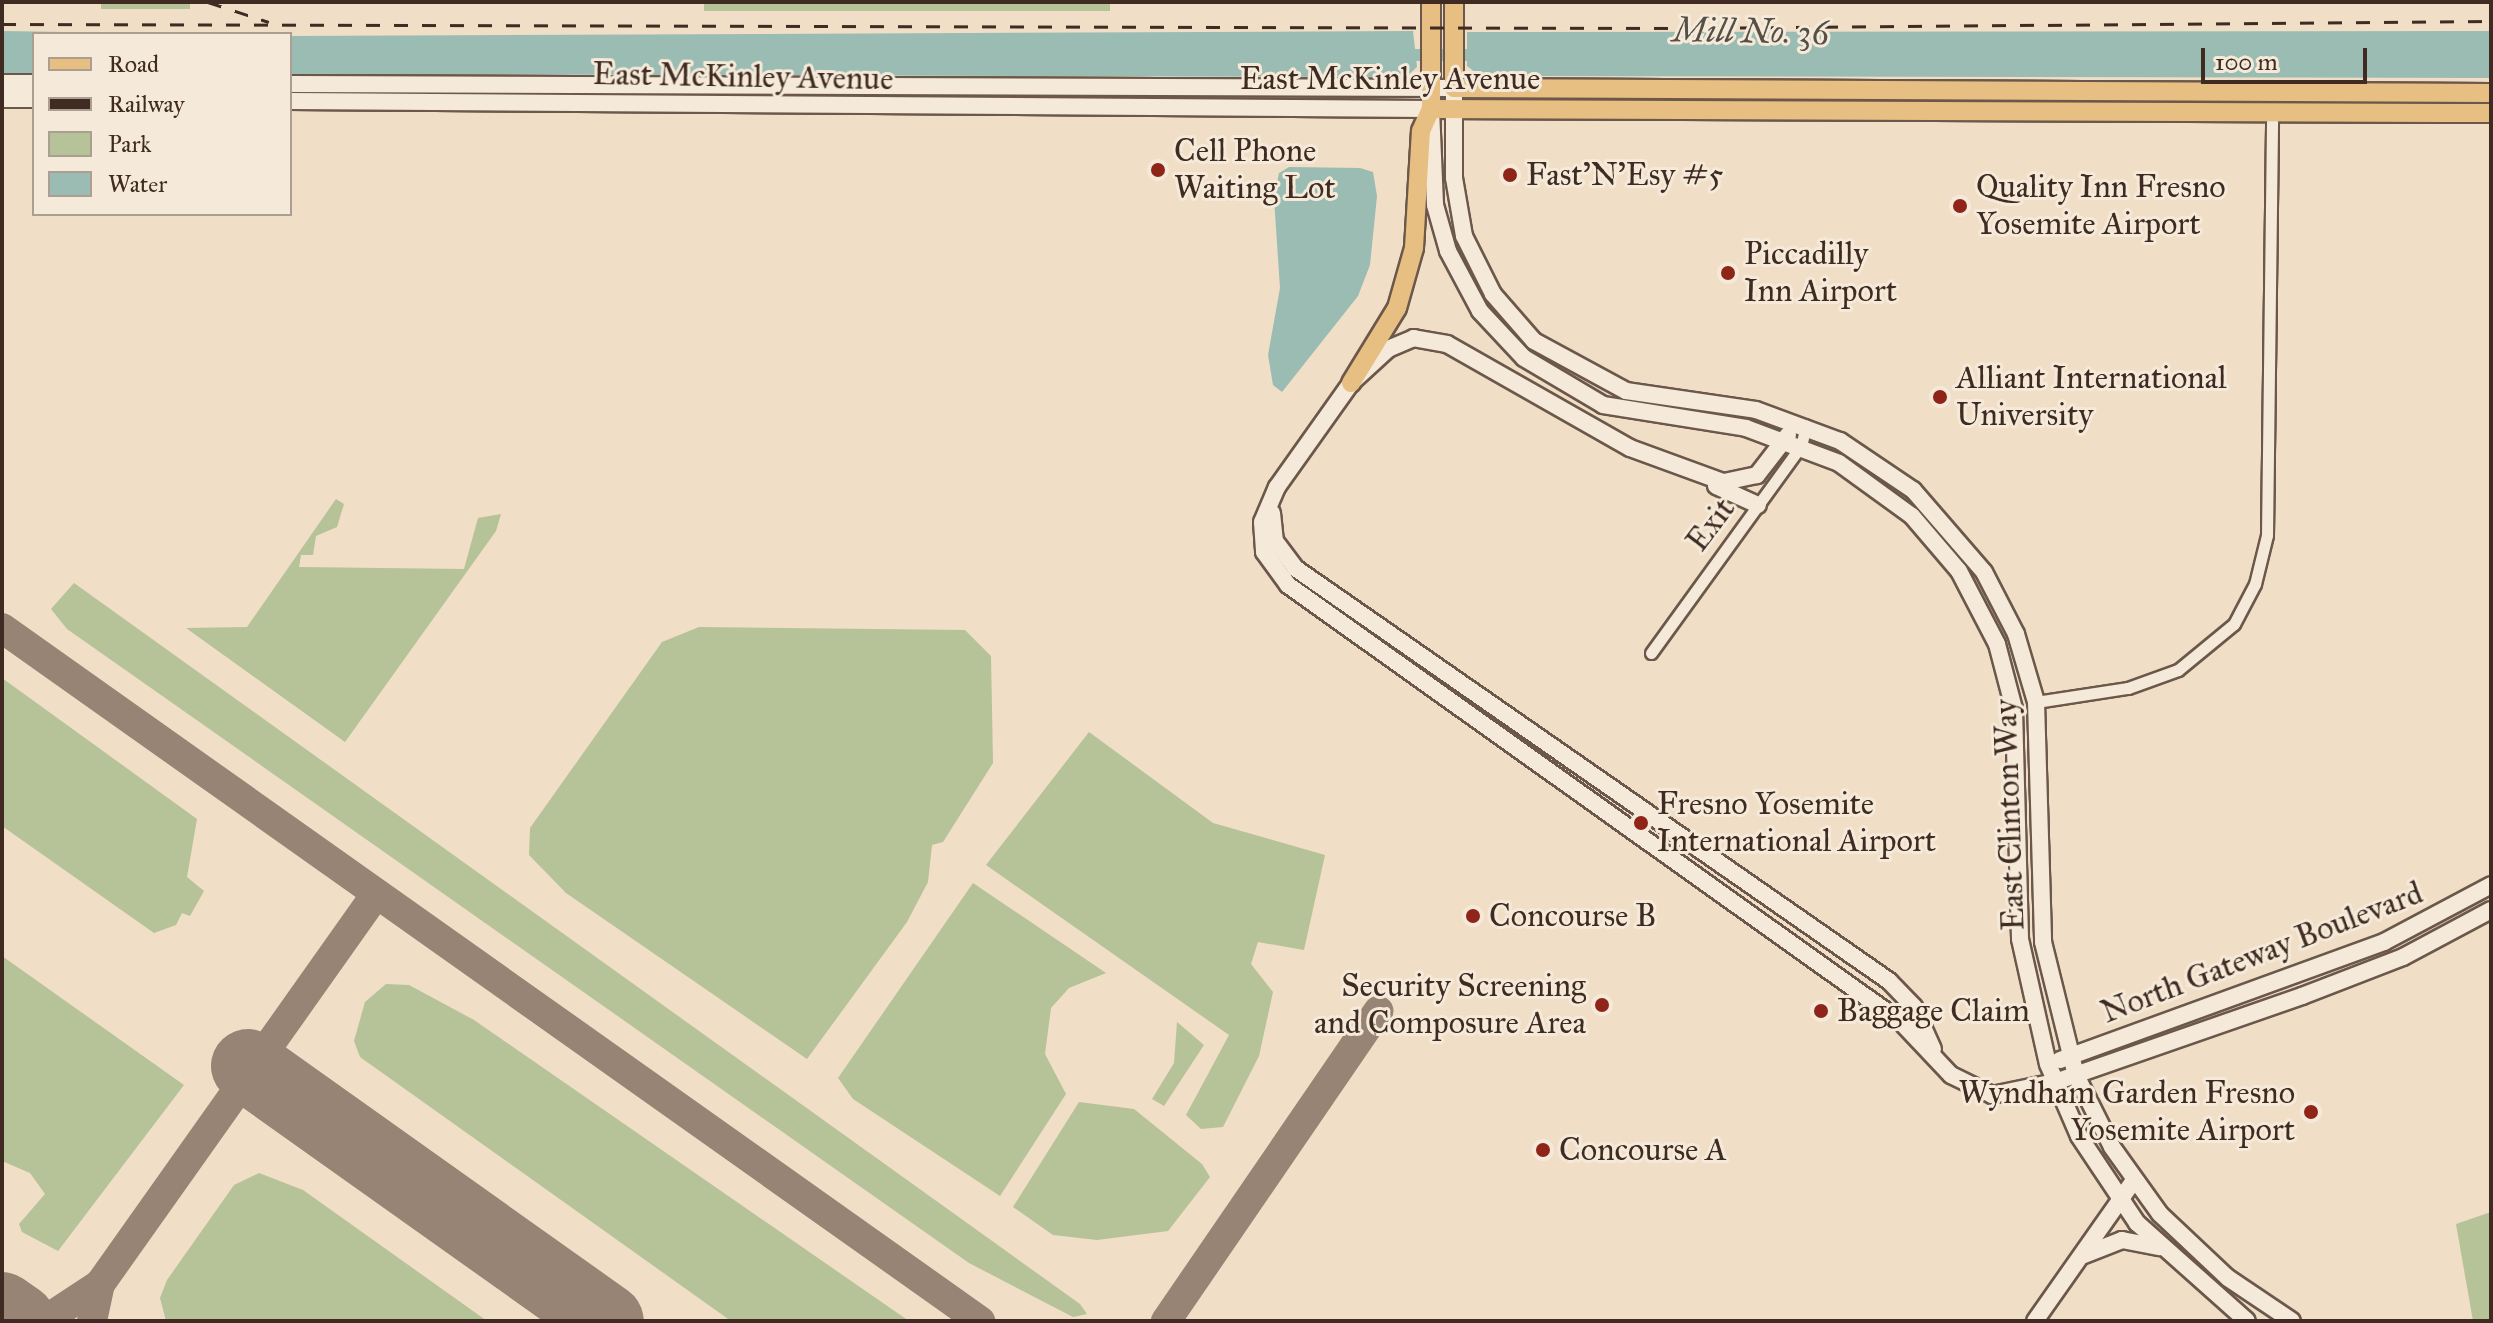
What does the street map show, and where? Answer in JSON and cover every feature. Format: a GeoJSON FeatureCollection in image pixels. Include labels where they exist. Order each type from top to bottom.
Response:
{"type":"FeatureCollection","features":[{"type":"Feature","properties":{"kind":"main road"},"geometry":{"type":"LineString","coordinates":[[1431,2],[1431,109],[1421,131],[1420,219],[1406,279],[1351,383],[1277,487],[1272,528],[1295,568],[1889,981],[1914,1007],[1935,1057]]}},
{"type":"Feature","properties":{"kind":"main road"},"geometry":{"type":"LineString","coordinates":[[1454,2],[1454,88]]}},
{"type":"Feature","properties":{"kind":"main road"},"geometry":{"type":"LineString","coordinates":[[2,83],[32,83]]}},
{"type":"Feature","properties":{"kind":"main road","name":"East McKinley Avenue"},"geometry":{"type":"LineString","coordinates":[[292,84],[2491,93]]}},
{"type":"Feature","properties":{"kind":"main road"},"geometry":{"type":"LineString","coordinates":[[338,102],[339,84]]}},
{"type":"Feature","properties":{"kind":"main road"},"geometry":{"type":"LineString","coordinates":[[429,105],[579,97],[593,84]]}},
{"type":"Feature","properties":{"kind":"main road"},"geometry":{"type":"LineString","coordinates":[[611,106],[624,97],[745,85]]}},
{"type":"Feature","properties":{"kind":"main road","name":"East Clinton Way"},"geometry":{"type":"LineString","coordinates":[[1454,88],[1464,236],[1493,294],[1534,341],[1626,391],[1743,407],[1806,426],[1899,478],[1960,539],[2011,623],[2036,702],[2043,942],[2076,1075],[2134,1180],[2208,1261],[2292,1321]]}},
{"type":"Feature","properties":{"kind":"main road"},"geometry":{"type":"LineString","coordinates":[[1753,110],[1773,101],[1913,92]]}},
{"type":"Feature","properties":{"kind":"main road"},"geometry":{"type":"LineString","coordinates":[[2272,112],[2281,103],[2406,93]]}},
{"type":"Feature","properties":{"kind":"main road"},"geometry":{"type":"LineString","coordinates":[[2,99],[32,99]]}},
{"type":"Feature","properties":{"kind":"main road","name":"East McKinley Avenue"},"geometry":{"type":"LineString","coordinates":[[292,101],[611,106],[2491,113]]}},
{"type":"Feature","properties":{"kind":"main road","name":"East Clinton Way"},"geometry":{"type":"LineString","coordinates":[[1431,109],[1441,229],[1468,291],[1508,344],[1561,385],[1603,405],[1781,438],[1801,446],[1898,504],[1966,582],[1997,644],[2014,709],[2020,939],[2048,1064],[2120,1200],[2159,1247],[2247,1321]]}},
{"type":"Feature","properties":{"kind":"main road"},"geometry":{"type":"LineString","coordinates":[[1351,383],[1396,344],[1436,339],[1684,472],[1758,505]]}},
{"type":"Feature","properties":{"kind":"main road"},"geometry":{"type":"LineString","coordinates":[[1684,472],[1747,480],[1766,467],[1781,438],[1806,426]]}},
{"type":"Feature","properties":{"kind":"main road","name":"North Gateway Boulevard"},"geometry":{"type":"LineString","coordinates":[[1277,487],[1262,537],[1288,585],[1901,1022],[1970,1088],[1992,1095],[2076,1075],[2386,963],[2491,910]]}},
{"type":"Feature","properties":{"kind":"main road"},"geometry":{"type":"LineString","coordinates":[[1966,582],[1988,604],[2020,686],[2036,702]]}},
{"type":"Feature","properties":{"kind":"main road"},"geometry":{"type":"LineString","coordinates":[[1532,759],[1546,740]]}},
{"type":"Feature","properties":{"kind":"main road","name":"North Gateway Boulevard"},"geometry":{"type":"LineString","coordinates":[[2048,1064],[2378,944],[2491,885]]}},
{"type":"Feature","properties":{"kind":"main road"},"geometry":{"type":"LineString","coordinates":[[2378,944],[2386,963]]}},
{"type":"Feature","properties":{"kind":"main road"},"geometry":{"type":"LineString","coordinates":[[2035,1321],[2134,1180]]}},
{"type":"Feature","properties":{"kind":"main road"},"geometry":{"type":"LineString","coordinates":[[2079,1258],[2113,1241],[2159,1247]]}},
{"type":"Feature","properties":{"kind":"street"},"geometry":{"type":"LineString","coordinates":[[2036,702],[2137,686],[2178,670],[2234,624],[2255,584],[2267,535],[2272,112]]}},
{"type":"Feature","properties":{"kind":"street","name":"Exit"},"geometry":{"type":"LineString","coordinates":[[1651,653],[1801,446],[1806,426]]}},
{"type":"Feature","properties":{"kind":"green space"},"geometry":{"type":"Polygon","coordinates":[[[101,2],[190,2],[190,9],[101,9],[101,2]]]}},
{"type":"Feature","properties":{"kind":"green space"},"geometry":{"type":"Polygon","coordinates":[[[704,2],[1110,2],[1110,11],[704,11],[704,2]]]}},
{"type":"Feature","properties":{"kind":"green space"},"geometry":{"type":"Polygon","coordinates":[[[336,499],[344,504],[337,527],[316,536],[313,555],[301,555],[299,567],[464,569],[478,518],[501,514],[496,531],[345,742],[186,628],[247,627],[336,499]]]}},
{"type":"Feature","properties":{"kind":"green space"},"geometry":{"type":"Polygon","coordinates":[[[74,583],[1080,1304],[1087,1314],[1073,1317],[969,1263],[67,629],[51,609],[74,583]]]}},
{"type":"Feature","properties":{"kind":"green space"},"geometry":{"type":"Polygon","coordinates":[[[699,627],[965,630],[991,656],[993,763],[943,842],[932,845],[928,882],[907,922],[807,1059],[566,893],[529,855],[530,828],[662,642],[699,627]]]}},
{"type":"Feature","properties":{"kind":"green space"},"geometry":{"type":"Polygon","coordinates":[[[2,678],[197,819],[187,877],[204,891],[190,916],[182,913],[176,925],[154,933],[2,826],[2,678]]]}},
{"type":"Feature","properties":{"kind":"green space"},"geometry":{"type":"Polygon","coordinates":[[[1089,732],[1213,823],[1325,855],[1304,950],[1258,942],[1251,964],[1273,992],[1259,1056],[1223,1127],[1201,1129],[1186,1115],[1229,1035],[986,865],[1089,732]]]}},
{"type":"Feature","properties":{"kind":"green space"},"geometry":{"type":"Polygon","coordinates":[[[973,883],[1106,973],[1069,988],[1051,1008],[1045,1054],[1066,1094],[1000,1196],[853,1099],[838,1078],[973,883]]]}},
{"type":"Feature","properties":{"kind":"green space"},"geometry":{"type":"Polygon","coordinates":[[[2,956],[184,1085],[58,1251],[22,1232],[19,1224],[45,1194],[30,1173],[2,1161],[2,956]]]}},
{"type":"Feature","properties":{"kind":"green space"},"geometry":{"type":"Polygon","coordinates":[[[386,984],[409,985],[474,1020],[909,1321],[731,1321],[360,1057],[354,1041],[365,1002],[386,984]]]}},
{"type":"Feature","properties":{"kind":"green space"},"geometry":{"type":"Polygon","coordinates":[[[1177,1022],[1204,1045],[1164,1106],[1152,1099],[1174,1063],[1177,1022]]]}},
{"type":"Feature","properties":{"kind":"green space"},"geometry":{"type":"Polygon","coordinates":[[[1079,1102],[1134,1109],[1202,1164],[1210,1177],[1168,1231],[1097,1240],[1053,1235],[1013,1207],[1079,1102]]]}},
{"type":"Feature","properties":{"kind":"green space"},"geometry":{"type":"Polygon","coordinates":[[[259,1173],[303,1190],[487,1321],[166,1321],[160,1298],[167,1280],[234,1185],[259,1173]]]}},
{"type":"Feature","properties":{"kind":"green space"},"geometry":{"type":"Polygon","coordinates":[[[2491,1212],[2491,1321],[2473,1321],[2456,1224],[2491,1212]]]}},
{"type":"Feature","properties":{"kind":"water"},"geometry":{"type":"Polygon","coordinates":[[[2,31],[64,32],[32,32],[32,74],[2,74],[2,31]]]}},
{"type":"Feature","properties":{"kind":"water"},"geometry":{"type":"Polygon","coordinates":[[[1413,31],[1417,67],[1406,77],[292,74],[292,36],[1413,31]]]}},
{"type":"Feature","properties":{"kind":"water"},"geometry":{"type":"Polygon","coordinates":[[[2491,31],[2491,78],[1480,76],[1467,66],[1467,32],[2491,31]]]}},
{"type":"Feature","properties":{"kind":"water"},"geometry":{"type":"Polygon","coordinates":[[[1289,167],[1360,168],[1373,172],[1377,196],[1370,265],[1358,296],[1282,392],[1273,385],[1268,355],[1280,288],[1274,198],[1279,173],[1289,167]]]}},
{"type":"Feature","properties":{"kind":"waterway","name":"Mill No. 36"},"geometry":{"type":"LineString","coordinates":[[1401,55],[1483,55]]}},
{"type":"Feature","properties":{"kind":"taxiway"},"geometry":{"type":"LineString","coordinates":[[2,628],[980,1321]]}},
{"type":"Feature","properties":{"kind":"taxiway"},"geometry":{"type":"LineString","coordinates":[[92,1321],[100,1284],[376,894]]}},
{"type":"Feature","properties":{"kind":"taxiway"},"geometry":{"type":"LineString","coordinates":[[1166,1321],[1378,1011]]}},
{"type":"Feature","properties":{"kind":"taxiway"},"geometry":{"type":"LineString","coordinates":[[16,1319],[53,1315],[100,1284]]}},
{"type":"Feature","properties":{"kind":"runway"},"geometry":{"type":"LineString","coordinates":[[248,1066],[607,1321]]}},
{"type":"Feature","properties":{"kind":"runway"},"geometry":{"type":"LineString","coordinates":[[2,1309],[19,1321]]}},
{"type":"Feature","properties":{"kind":"railway"},"geometry":{"type":"LineString","coordinates":[[208,2],[269,22]]}},
{"type":"Feature","properties":{"kind":"railway"},"geometry":{"type":"LineString","coordinates":[[2,24],[1684,28],[2491,21]]}},
{"type":"Feature","properties":{"kind":"place","name":"Cell Phone Waiting Lot"},"geometry":{"type":"Point","coordinates":[1158,170]}},
{"type":"Feature","properties":{"kind":"place","name":"Fast'N'Esy #5"},"geometry":{"type":"Point","coordinates":[1510,175]}},
{"type":"Feature","properties":{"kind":"place","name":"Quality Inn Fresno Yosemite Airport"},"geometry":{"type":"Point","coordinates":[1960,206]}},
{"type":"Feature","properties":{"kind":"place","name":"Piccadilly Inn Airport"},"geometry":{"type":"Point","coordinates":[1728,273]}},
{"type":"Feature","properties":{"kind":"place","name":"Alliant International University"},"geometry":{"type":"Point","coordinates":[1940,397]}},
{"type":"Feature","properties":{"kind":"place","name":"Fresno Yosemite International Airport"},"geometry":{"type":"Point","coordinates":[1641,823]}},
{"type":"Feature","properties":{"kind":"place","name":"Concourse B"},"geometry":{"type":"Point","coordinates":[1473,916]}},
{"type":"Feature","properties":{"kind":"place","name":"Security Screening and Composure Area"},"geometry":{"type":"Point","coordinates":[1602,1005]}},
{"type":"Feature","properties":{"kind":"place","name":"Baggage Claim"},"geometry":{"type":"Point","coordinates":[1821,1011]}},
{"type":"Feature","properties":{"kind":"place","name":"Wyndham Garden Fresno Yosemite Airport"},"geometry":{"type":"Point","coordinates":[2311,1112]}},
{"type":"Feature","properties":{"kind":"place","name":"Concourse A"},"geometry":{"type":"Point","coordinates":[1543,1150]}}]}
